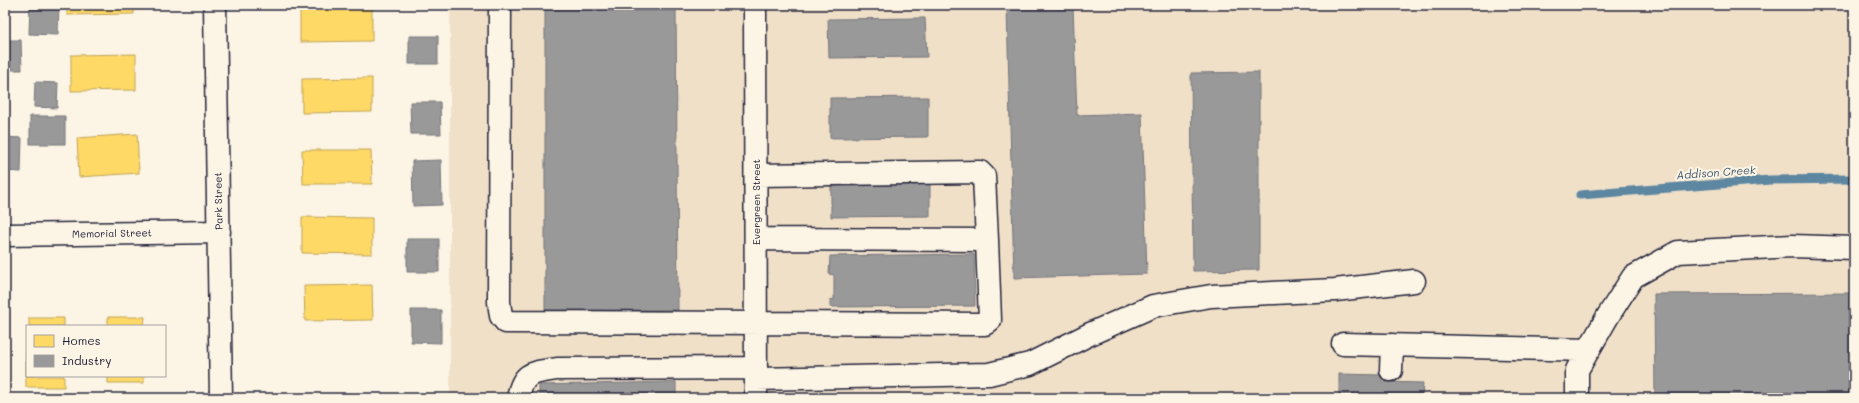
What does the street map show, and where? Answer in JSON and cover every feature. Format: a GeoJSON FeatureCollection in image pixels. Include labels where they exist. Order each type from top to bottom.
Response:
{"type":"FeatureCollection","features":[{"type":"Feature","properties":{"kind":"street","name":"Park Street"},"geometry":{"type":"LineString","coordinates":[[215,5],[221,398]]}},
{"type":"Feature","properties":{"kind":"street"},"geometry":{"type":"LineString","coordinates":[[500,5],[499,302],[501,316],[506,322],[985,324],[990,320],[984,176],[980,172],[756,175]]}},
{"type":"Feature","properties":{"kind":"street","name":"Evergreen Street"},"geometry":{"type":"LineString","coordinates":[[755,5],[756,382]]}},
{"type":"Feature","properties":{"kind":"street","name":"Memorial Street"},"geometry":{"type":"LineString","coordinates":[[5,235],[219,232]]}},
{"type":"Feature","properties":{"kind":"street"},"geometry":{"type":"LineString","coordinates":[[756,239],[987,240]]}},
{"type":"Feature","properties":{"kind":"street"},"geometry":{"type":"LineString","coordinates":[[1577,398],[1577,370],[1633,277],[1678,252],[1792,246],[1854,248]]}},
{"type":"Feature","properties":{"kind":"street"},"geometry":{"type":"LineString","coordinates":[[518,398],[521,382],[531,373],[557,369],[756,382],[989,374],[1030,364],[1090,334],[1152,306],[1211,296],[1335,290],[1414,281]]}},
{"type":"Feature","properties":{"kind":"street"},"geometry":{"type":"LineString","coordinates":[[1343,344],[1589,350]]}},
{"type":"Feature","properties":{"kind":"street"},"geometry":{"type":"LineString","coordinates":[[1391,370],[1392,345]]}},
{"type":"Feature","properties":{"kind":"shaded area"},"geometry":{"type":"Polygon","coordinates":[[[450,5],[1854,5],[1854,398],[450,398],[450,5]]]}},
{"type":"Feature","properties":{"kind":"building: Homes"},"geometry":{"type":"Polygon","coordinates":[[[67,5],[134,5],[134,14],[67,15],[67,5]]]}},
{"type":"Feature","properties":{"kind":"building: Homes"},"geometry":{"type":"Polygon","coordinates":[[[300,5],[372,5],[372,41],[300,42],[300,5]]]}},
{"type":"Feature","properties":{"kind":"building: Homes"},"geometry":{"type":"Polygon","coordinates":[[[136,54],[136,90],[71,91],[71,55],[136,54]]]}},
{"type":"Feature","properties":{"kind":"building: Homes"},"geometry":{"type":"Polygon","coordinates":[[[372,78],[372,112],[302,113],[302,79],[372,78]]]}},
{"type":"Feature","properties":{"kind":"building: Homes"},"geometry":{"type":"Polygon","coordinates":[[[137,134],[139,173],[79,177],[77,138],[137,134]]]}},
{"type":"Feature","properties":{"kind":"building: Homes"},"geometry":{"type":"Polygon","coordinates":[[[302,150],[371,150],[372,184],[303,184],[302,150]]]}},
{"type":"Feature","properties":{"kind":"building: Homes"},"geometry":{"type":"Polygon","coordinates":[[[302,217],[372,218],[372,254],[302,253],[302,217]]]}},
{"type":"Feature","properties":{"kind":"building: Homes"},"geometry":{"type":"Polygon","coordinates":[[[372,285],[373,320],[305,321],[304,286],[372,285]]]}},
{"type":"Feature","properties":{"kind":"building: Homes"},"geometry":{"type":"Polygon","coordinates":[[[108,317],[145,317],[144,325],[108,325],[108,317]]]}},
{"type":"Feature","properties":{"kind":"building: Homes"},"geometry":{"type":"Polygon","coordinates":[[[29,318],[64,318],[64,325],[29,325],[29,318]]]}},
{"type":"Feature","properties":{"kind":"building: Homes"},"geometry":{"type":"Polygon","coordinates":[[[26,377],[64,377],[64,387],[26,387],[26,377]]]}},
{"type":"Feature","properties":{"kind":"building: Homes"},"geometry":{"type":"Polygon","coordinates":[[[108,377],[144,377],[144,383],[108,383],[108,377]]]}},
{"type":"Feature","properties":{"kind":"building: Industry"},"geometry":{"type":"Polygon","coordinates":[[[30,5],[59,5],[58,35],[29,34],[30,5]]]}},
{"type":"Feature","properties":{"kind":"building: Industry"},"geometry":{"type":"Polygon","coordinates":[[[545,5],[676,5],[678,310],[545,310],[545,5]]]}},
{"type":"Feature","properties":{"kind":"building: Industry"},"geometry":{"type":"Polygon","coordinates":[[[1073,6],[1077,115],[1142,113],[1147,274],[1014,278],[1007,9],[1073,6]]]}},
{"type":"Feature","properties":{"kind":"building: Industry"},"geometry":{"type":"Polygon","coordinates":[[[925,18],[927,57],[829,58],[828,19],[925,18]]]}},
{"type":"Feature","properties":{"kind":"building: Industry"},"geometry":{"type":"Polygon","coordinates":[[[409,36],[438,36],[438,64],[409,64],[409,36]]]}},
{"type":"Feature","properties":{"kind":"building: Industry"},"geometry":{"type":"Polygon","coordinates":[[[5,40],[21,40],[22,70],[5,70],[5,40]]]}},
{"type":"Feature","properties":{"kind":"building: Industry"},"geometry":{"type":"Polygon","coordinates":[[[1259,72],[1259,270],[1193,271],[1191,73],[1259,72]]]}},
{"type":"Feature","properties":{"kind":"building: Industry"},"geometry":{"type":"Polygon","coordinates":[[[35,82],[58,83],[57,108],[34,107],[35,82]]]}},
{"type":"Feature","properties":{"kind":"building: Industry"},"geometry":{"type":"Polygon","coordinates":[[[928,97],[928,137],[830,138],[830,98],[928,97]]]}},
{"type":"Feature","properties":{"kind":"building: Industry"},"geometry":{"type":"Polygon","coordinates":[[[410,102],[440,102],[441,134],[411,134],[410,102]]]}},
{"type":"Feature","properties":{"kind":"building: Industry"},"geometry":{"type":"Polygon","coordinates":[[[30,116],[65,116],[65,144],[30,144],[30,116]]]}},
{"type":"Feature","properties":{"kind":"building: Industry"},"geometry":{"type":"Polygon","coordinates":[[[5,137],[22,138],[21,172],[5,171],[5,137]]]}},
{"type":"Feature","properties":{"kind":"building: Industry"},"geometry":{"type":"Polygon","coordinates":[[[441,160],[442,205],[413,206],[412,161],[441,160]]]}},
{"type":"Feature","properties":{"kind":"building: Industry"},"geometry":{"type":"Polygon","coordinates":[[[831,176],[930,176],[930,216],[831,217],[831,176]]]}},
{"type":"Feature","properties":{"kind":"building: Industry"},"geometry":{"type":"Polygon","coordinates":[[[407,239],[439,239],[439,272],[407,272],[407,239]]]}},
{"type":"Feature","properties":{"kind":"building: Industry"},"geometry":{"type":"Polygon","coordinates":[[[974,254],[975,306],[830,307],[830,299],[834,300],[834,275],[829,274],[830,256],[974,254]]]}},
{"type":"Feature","properties":{"kind":"building: Industry"},"geometry":{"type":"Polygon","coordinates":[[[1854,293],[1854,398],[1655,398],[1654,294],[1854,293]]]}},
{"type":"Feature","properties":{"kind":"building: Industry"},"geometry":{"type":"Polygon","coordinates":[[[411,310],[441,310],[441,343],[411,342],[411,310]]]}},
{"type":"Feature","properties":{"kind":"building: Industry"},"geometry":{"type":"Polygon","coordinates":[[[1339,374],[1382,375],[1382,382],[1423,383],[1422,398],[1339,398],[1339,374]]]}},
{"type":"Feature","properties":{"kind":"building: Industry"},"geometry":{"type":"Polygon","coordinates":[[[676,382],[676,398],[539,398],[539,385],[676,382]]]}},
{"type":"Feature","properties":{"kind":"waterway","name":"Addison Creek"},"geometry":{"type":"LineString","coordinates":[[1580,195],[1770,180],[1854,179]]}}]}
